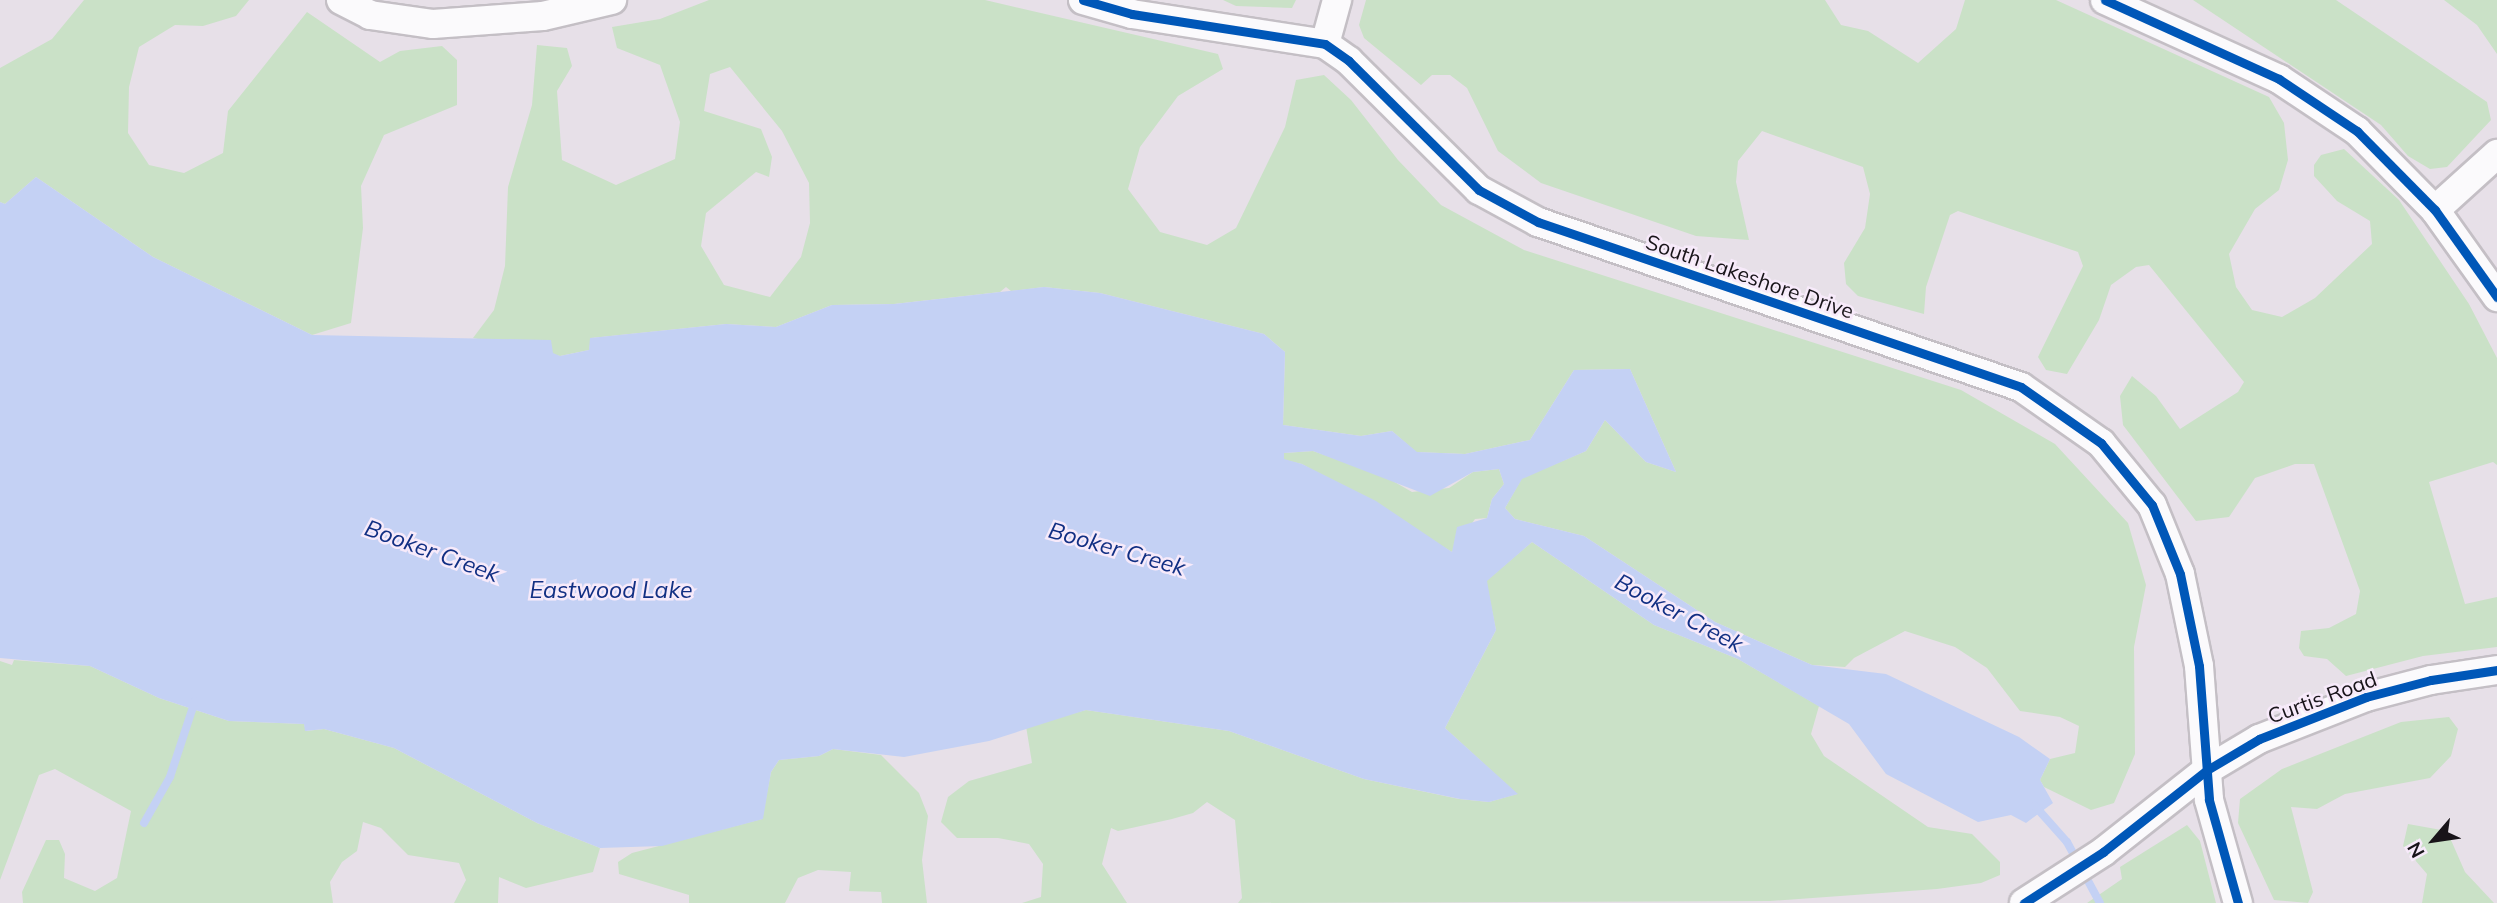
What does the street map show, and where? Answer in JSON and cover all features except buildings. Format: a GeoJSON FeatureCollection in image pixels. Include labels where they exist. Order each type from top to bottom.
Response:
{"type":"FeatureCollection","features":[{"type":"Feature","properties":{"kind":"street"},"geometry":{"type":"LineString","coordinates":[[341,0],[370,15],[433,24],[543,16],[612,0]]}},
{"type":"Feature","properties":{"kind":"street","name":"South Lakeshore Drive"},"geometry":{"type":"LineString","coordinates":[[1083,0],[1132,14],[1325,44],[1349,61],[1479,190],[1538,222],[2021,387],[2101,443],[2152,505],[2180,573],[2199,666],[2208,800],[2238,903]]}},
{"type":"Feature","properties":{"kind":"street"},"geometry":{"type":"LineString","coordinates":[[1325,44],[1337,0]]}},
{"type":"Feature","properties":{"kind":"street"},"geometry":{"type":"LineString","coordinates":[[2105,0],[2279,79],[2357,131],[2435,210],[2497,297]]}},
{"type":"Feature","properties":{"kind":"street"},"geometry":{"type":"LineString","coordinates":[[2435,210],[2497,154]]}},
{"type":"Feature","properties":{"kind":"street","name":"Curtis Road"},"geometry":{"type":"LineString","coordinates":[[2024,903],[2103,852],[2207,770],[2259,739],[2328,710],[2431,680],[2497,670]]}},
{"type":"Feature","properties":{"kind":"green space"},"geometry":{"type":"Polygon","coordinates":[[[84,0],[249,0],[236,16],[203,26],[175,25],[139,47],[129,87],[128,133],[149,165],[184,173],[223,153],[228,111],[307,12],[380,62],[400,51],[442,46],[457,60],[457,105],[384,135],[361,186],[363,228],[351,323],[312,335],[153,257],[36,177],[5,204],[0,202],[0,68],[52,39],[84,0]]]}},
{"type":"Feature","properties":{"kind":"green space"},"geometry":{"type":"Polygon","coordinates":[[[709,0],[985,0],[1218,54],[1223,69],[1178,96],[1140,147],[1128,189],[1160,232],[1207,245],[1236,228],[1285,127],[1296,80],[1324,75],[1351,100],[1398,160],[1441,205],[1524,250],[1961,390],[2055,444],[2128,523],[2146,585],[2134,647],[2135,754],[2114,803],[2091,810],[2044,787],[2040,780],[2050,759],[2075,753],[2079,726],[2060,717],[2020,711],[1987,668],[1955,647],[1905,631],[1854,658],[1845,667],[1812,665],[1715,622],[1584,536],[1515,519],[1505,508],[1522,478],[1586,451],[1605,420],[1646,462],[1676,472],[1630,369],[1574,370],[1530,440],[1465,454],[1416,452],[1392,431],[1361,436],[1283,425],[1285,352],[1264,334],[1100,293],[1044,287],[1011,291],[1006,287],[1000,292],[894,304],[832,305],[776,327],[726,324],[591,338],[589,350],[560,356],[473,338],[494,310],[505,266],[508,187],[532,105],[537,45],[567,48],[572,66],[557,91],[562,160],[616,185],[675,159],[680,122],[660,65],[617,48],[612,27],[660,19],[709,0]],[[730,67],[710,74],[704,111],[761,129],[772,157],[769,177],[756,172],[706,213],[701,246],[724,285],[770,297],[801,257],[810,223],[809,183],[782,131],[730,67]]]}},
{"type":"Feature","properties":{"kind":"green space"},"geometry":{"type":"Polygon","coordinates":[[[1223,0],[1296,0],[1292,8],[1236,6],[1223,0]]]}},
{"type":"Feature","properties":{"kind":"green space"},"geometry":{"type":"Polygon","coordinates":[[[1366,0],[1825,0],[1841,25],[1868,31],[1918,63],[1956,29],[1965,0],[2056,0],[2269,97],[2284,123],[2288,160],[2279,190],[2255,209],[2229,254],[2236,287],[2252,310],[2282,317],[2315,298],[2372,244],[2370,221],[2337,201],[2314,176],[2314,165],[2321,155],[2344,149],[2399,200],[2469,304],[2497,358],[2497,465],[2493,462],[2429,482],[2465,604],[2497,597],[2497,647],[2423,656],[2346,676],[2327,659],[2304,656],[2299,648],[2301,631],[2329,628],[2356,614],[2360,591],[2314,464],[2295,464],[2255,478],[2229,517],[2196,521],[2123,425],[2120,396],[2132,376],[2156,396],[2180,429],[2238,392],[2244,382],[2149,265],[2136,267],[2111,285],[2099,320],[2067,374],[2046,370],[2038,357],[2083,266],[2078,252],[1958,211],[1950,215],[1926,287],[1924,314],[1858,296],[1846,284],[1844,263],[1865,228],[1870,194],[1863,167],[1762,131],[1738,161],[1736,182],[1749,240],[1696,236],[1541,183],[1498,151],[1467,88],[1450,75],[1432,75],[1421,85],[1364,38],[1359,25],[1366,0]]]}},
{"type":"Feature","properties":{"kind":"green space"},"geometry":{"type":"Polygon","coordinates":[[[2193,0],[2336,0],[2487,102],[2491,120],[2447,167],[2430,169],[2408,156],[2381,125],[2193,0]]]}},
{"type":"Feature","properties":{"kind":"green space"},"geometry":{"type":"Polygon","coordinates":[[[2444,0],[2497,0],[2497,54],[2477,25],[2444,0]]]}},
{"type":"Feature","properties":{"kind":"green space"},"geometry":{"type":"Polygon","coordinates":[[[1313,451],[1384,476],[1412,492],[1449,488],[1473,472],[1499,469],[1504,484],[1492,499],[1487,518],[1475,519],[1452,552],[1302,464],[1284,460],[1284,453],[1313,451]]]}},
{"type":"Feature","properties":{"kind":"green space"},"geometry":{"type":"Polygon","coordinates":[[[1532,542],[1654,625],[1738,659],[1819,706],[1811,734],[1824,756],[1928,827],[1972,834],[2000,862],[2000,875],[1981,883],[1937,889],[1770,901],[1238,903],[1242,898],[1235,820],[1207,802],[1193,813],[1172,819],[1118,831],[1111,828],[1102,864],[1127,903],[1022,903],[1041,897],[1043,864],[1029,844],[998,838],[957,838],[941,822],[948,797],[969,781],[1032,763],[1026,726],[1086,710],[1229,731],[1364,779],[1459,799],[1489,802],[1517,794],[1445,728],[1496,630],[1486,581],[1532,542]]]}},
{"type":"Feature","properties":{"kind":"green space"},"geometry":{"type":"Polygon","coordinates":[[[14,660],[90,666],[159,698],[229,721],[304,724],[306,731],[324,729],[394,748],[537,823],[600,848],[593,872],[526,888],[499,877],[498,903],[454,903],[466,880],[459,863],[408,855],[381,828],[363,822],[357,851],[342,862],[330,882],[333,903],[23,903],[22,892],[46,840],[59,840],[65,854],[64,878],[95,891],[117,878],[131,811],[55,769],[39,775],[0,880],[0,661],[12,665],[14,660]]]}},
{"type":"Feature","properties":{"kind":"green space"},"geometry":{"type":"Polygon","coordinates":[[[2449,717],[2458,729],[2451,756],[2430,778],[2345,794],[2317,809],[2291,807],[2313,892],[2308,903],[2274,900],[2238,823],[2240,799],[2282,769],[2401,722],[2449,717]]]}},
{"type":"Feature","properties":{"kind":"green space"},"geometry":{"type":"Polygon","coordinates":[[[833,749],[881,755],[919,793],[928,816],[922,860],[927,903],[882,903],[881,892],[849,891],[851,872],[818,870],[798,878],[785,903],[689,903],[689,895],[619,874],[618,862],[632,853],[762,819],[771,772],[779,760],[819,756],[833,749]]]}},
{"type":"Feature","properties":{"kind":"green space"},"geometry":{"type":"Polygon","coordinates":[[[2408,824],[2447,831],[2465,872],[2494,903],[2422,903],[2427,874],[2403,846],[2408,824]]]}},
{"type":"Feature","properties":{"kind":"green space"},"geometry":{"type":"Polygon","coordinates":[[[2187,825],[2200,841],[2216,903],[2087,903],[2122,879],[2120,867],[2187,825]]]}},
{"type":"Feature","properties":{"kind":"water","name":"Eastwood Lake"},"geometry":{"type":"Polygon","coordinates":[[[36,177],[153,257],[312,335],[551,340],[553,353],[560,356],[589,350],[590,338],[726,324],[776,327],[832,305],[894,304],[1044,287],[1100,293],[1264,334],[1285,352],[1283,425],[1361,436],[1392,431],[1417,452],[1465,454],[1530,440],[1574,370],[1630,369],[1676,472],[1646,462],[1605,420],[1586,451],[1522,479],[1505,508],[1515,519],[1584,536],[1715,622],[1812,665],[1886,674],[2019,737],[2050,759],[2040,780],[2053,803],[2026,823],[2011,815],[1978,822],[1886,774],[1849,724],[1738,659],[1654,625],[1532,542],[1487,581],[1496,630],[1445,728],[1518,794],[1489,802],[1460,799],[1364,779],[1229,731],[1086,710],[989,741],[904,757],[833,749],[819,756],[779,760],[771,772],[763,819],[662,846],[600,848],[537,823],[394,748],[324,729],[305,731],[304,724],[229,721],[159,698],[90,666],[0,658],[0,202],[5,204],[36,177]],[[1313,451],[1284,453],[1284,459],[1302,464],[1376,501],[1452,552],[1457,527],[1487,518],[1492,499],[1504,484],[1499,469],[1473,472],[1430,496],[1313,451]]]}},
{"type":"Feature","properties":{"kind":"waterway"},"geometry":{"type":"LineString","coordinates":[[144,823],[170,777],[195,701]]}},
{"type":"Feature","properties":{"kind":"waterway","name":"Booker Creek"},"geometry":{"type":"LineString","coordinates":[[2035,806],[2067,842],[2100,903]]}},
{"type":"Feature","properties":{"kind":"cycle path"},"geometry":{"type":"LineString","coordinates":[[1083,0],[1132,14],[1325,44],[1349,61],[1479,190],[1538,222],[2021,387],[2101,443],[2152,505],[2180,574],[2199,666],[2209,800],[2238,903]]}},
{"type":"Feature","properties":{"kind":"cycle path"},"geometry":{"type":"LineString","coordinates":[[2105,0],[2279,79],[2357,131],[2435,210],[2497,297]]}},
{"type":"Feature","properties":{"kind":"cycle path"},"geometry":{"type":"LineString","coordinates":[[2024,903],[2103,852],[2207,770],[2259,739],[2366,697],[2431,680],[2497,670]]}}]}
